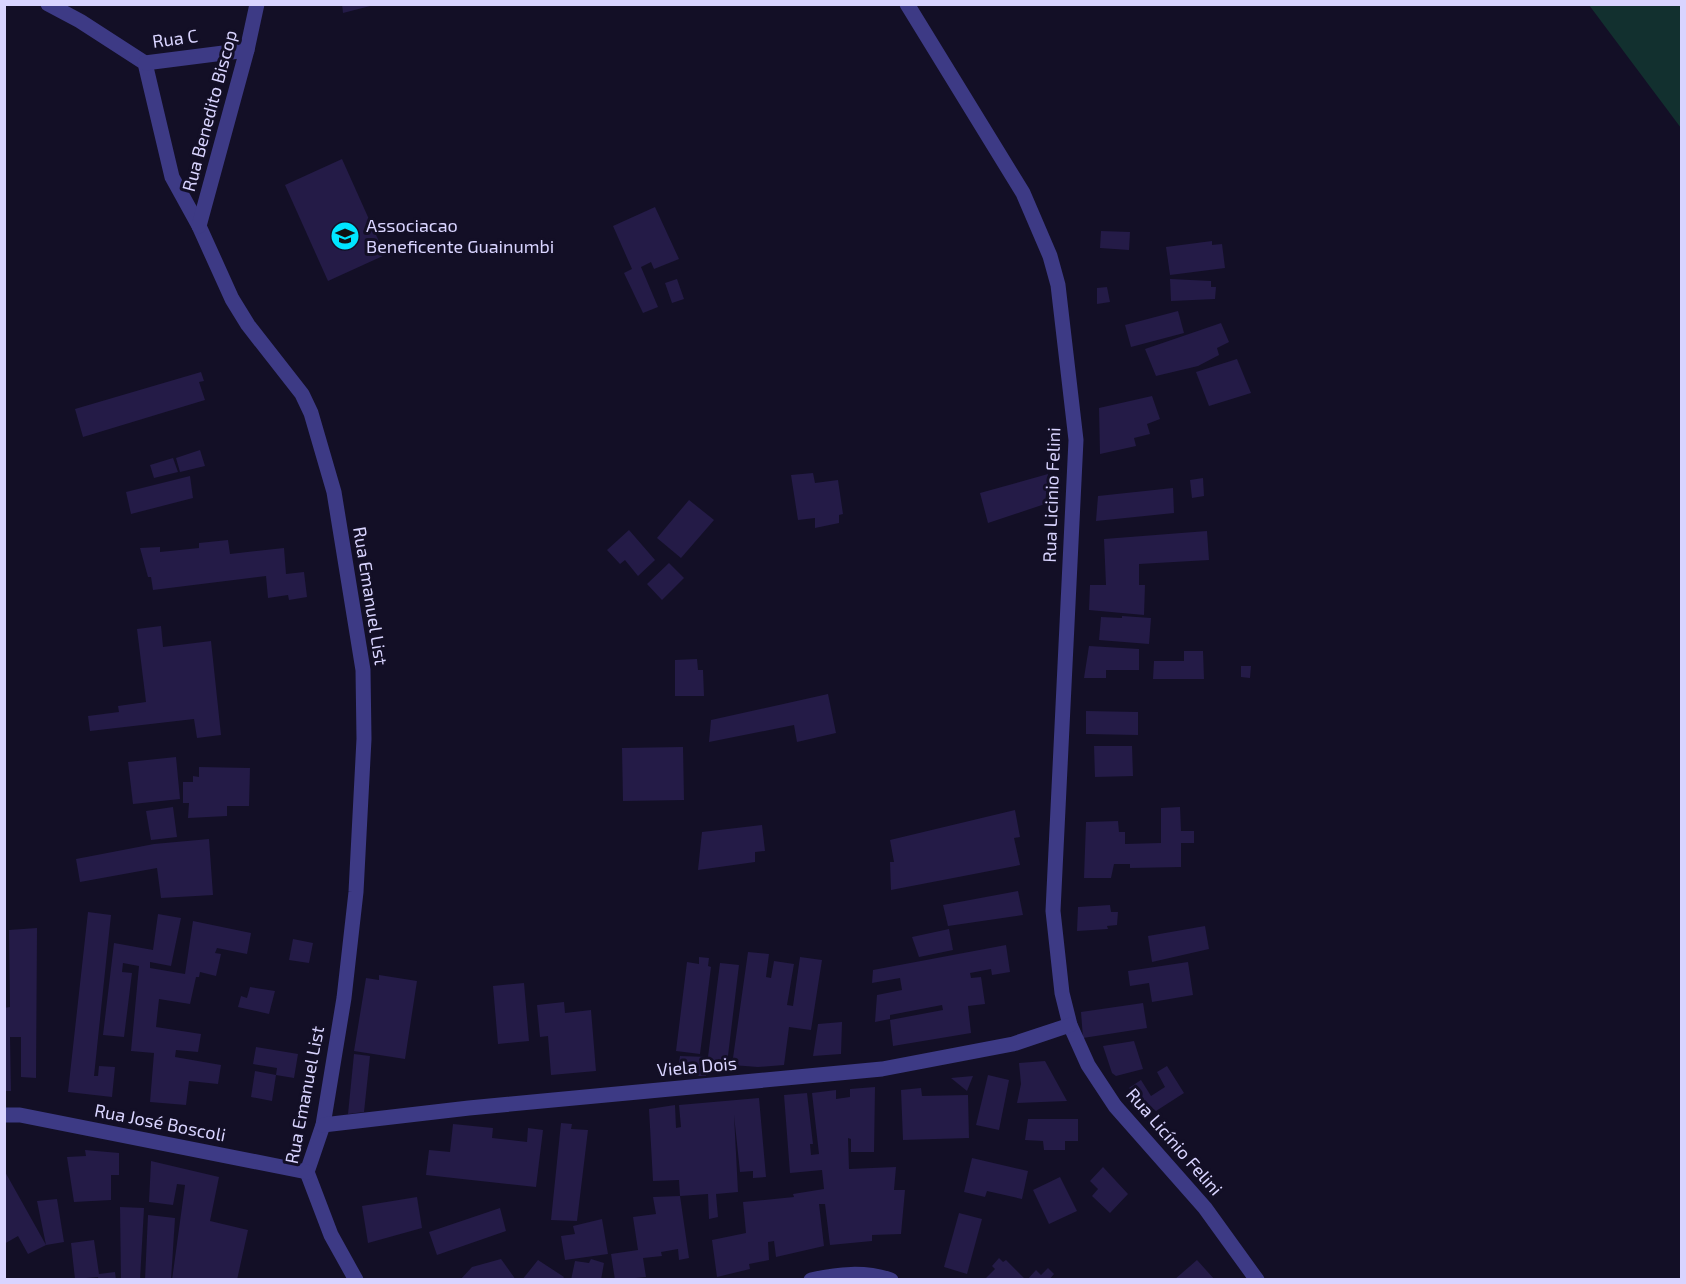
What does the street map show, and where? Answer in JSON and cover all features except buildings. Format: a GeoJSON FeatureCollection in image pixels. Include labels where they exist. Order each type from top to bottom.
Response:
{"type":"FeatureCollection","features":[{"type":"Feature","properties":{"kind":"street"},"geometry":{"type":"LineString","coordinates":[[48,4],[80,21],[145,63]]}},
{"type":"Feature","properties":{"kind":"street","name":"Rua Benedito Biscop"},"geometry":{"type":"LineString","coordinates":[[199,226],[247,50],[256,4]]}},
{"type":"Feature","properties":{"kind":"street","name":"Rua Licinio Felini"},"geometry":{"type":"LineString","coordinates":[[908,4],[1023,193],[1050,256],[1058,285],[1076,440],[1053,911],[1062,993],[1070,1025]]}},
{"type":"Feature","properties":{"kind":"street","name":"Rua C"},"geometry":{"type":"LineString","coordinates":[[145,63],[247,50]]}},
{"type":"Feature","properties":{"kind":"street","name":"Rua Emanuel List"},"geometry":{"type":"LineString","coordinates":[[145,63],[172,177],[199,226],[232,299],[248,325],[302,394],[319,432],[334,492],[363,670],[364,739],[356,892],[344,999],[323,1125],[307,1172],[331,1235],[356,1280]]}},
{"type":"Feature","properties":{"kind":"street","name":"Viela Dois"},"geometry":{"type":"LineString","coordinates":[[323,1125],[480,1107],[882,1069],[1013,1044],[1070,1025]]}},
{"type":"Feature","properties":{"kind":"street","name":"Rua Licínio Felini"},"geometry":{"type":"LineString","coordinates":[[1070,1025],[1088,1065],[1116,1106],[1205,1208],[1257,1280]]}},
{"type":"Feature","properties":{"kind":"street","name":"Rua José Boscoli"},"geometry":{"type":"LineString","coordinates":[[4,1115],[20,1115],[307,1172]]}},
{"type":"Feature","properties":{"kind":"street"},"geometry":{"type":"LineString","coordinates":[[811,1280],[836,1274],[874,1275],[891,1280]]}},
{"type":"Feature","properties":{"kind":"green space"},"geometry":{"type":"Polygon","coordinates":[[[1589,5],[1681,5],[1681,128],[1589,5]]]}},
{"type":"Feature","properties":{"kind":"place","name":"Associacao Beneficente Guainumbi"},"geometry":{"type":"Point","coordinates":[345,236]}}]}
